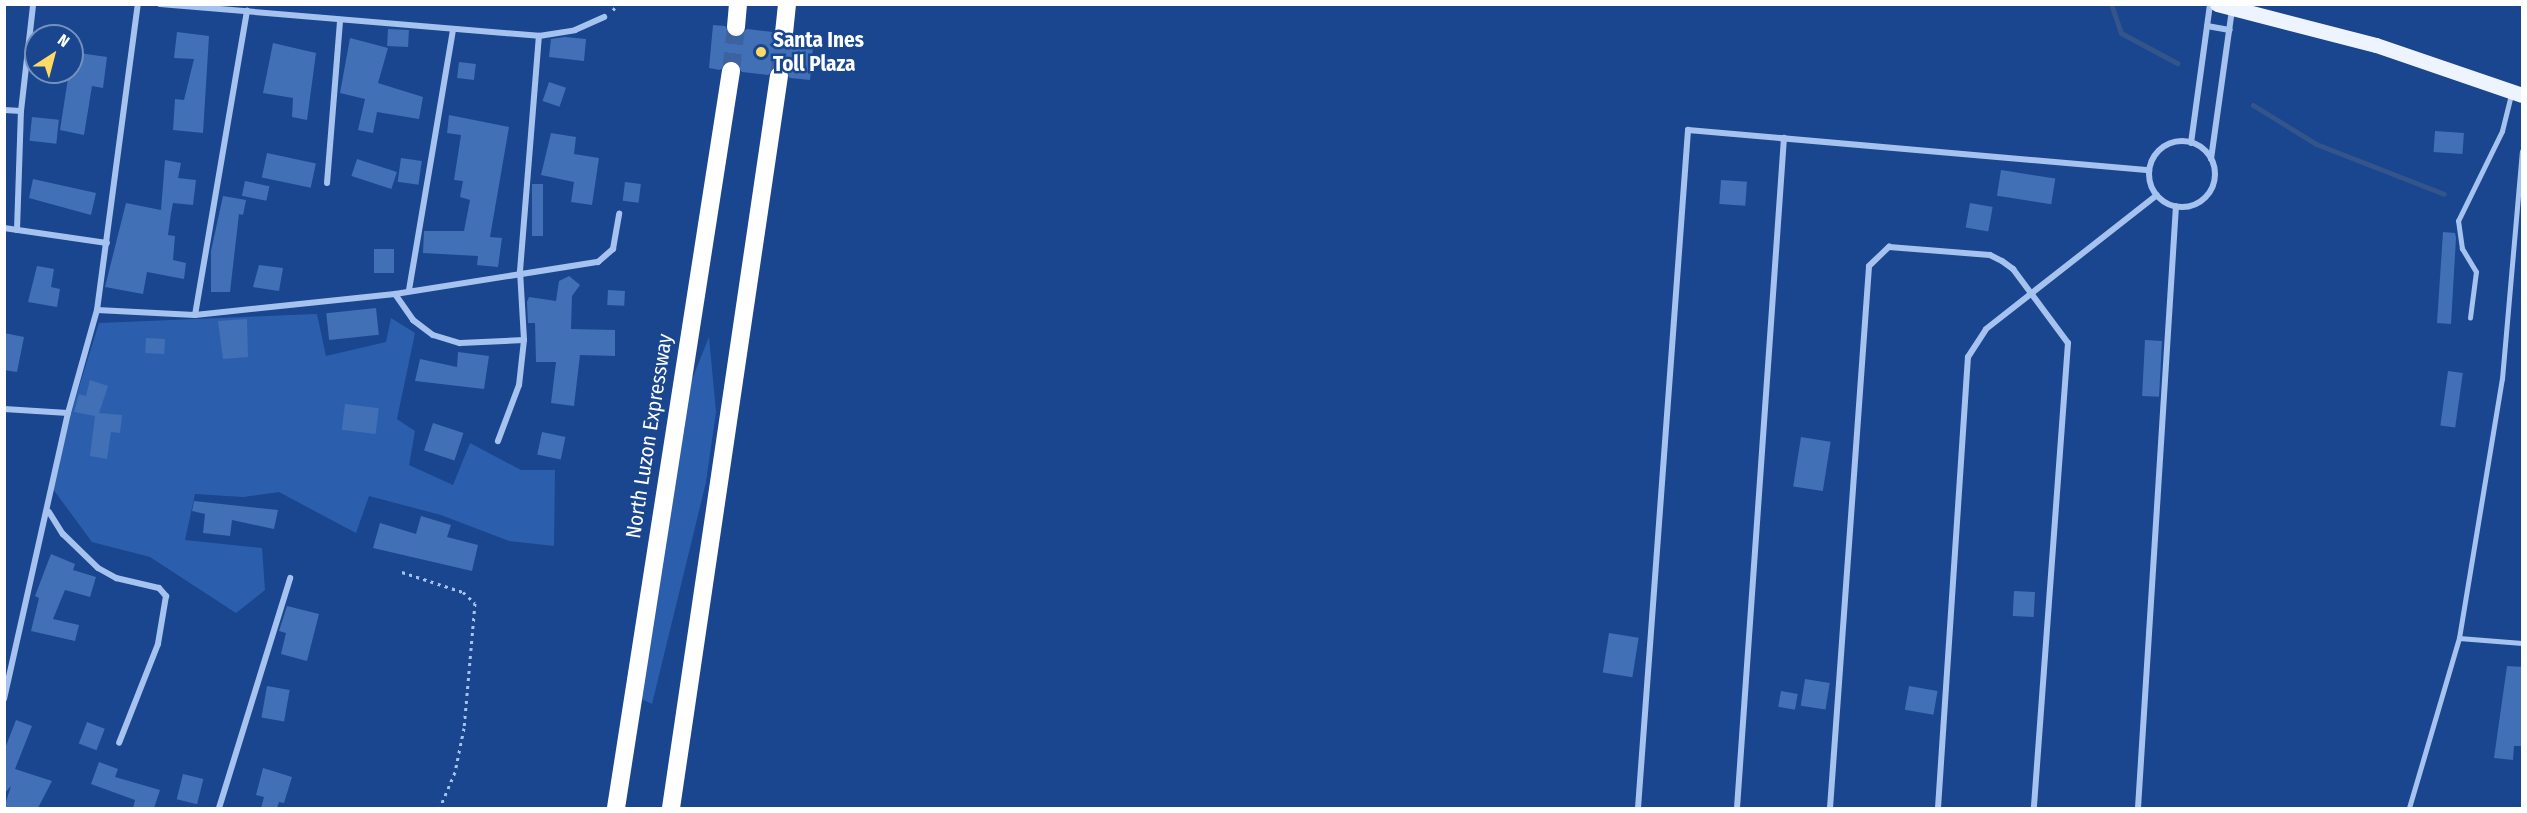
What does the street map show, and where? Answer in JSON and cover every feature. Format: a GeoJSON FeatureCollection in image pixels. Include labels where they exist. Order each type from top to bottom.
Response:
{"type":"FeatureCollection","features":[{"type":"Feature","properties":{"kind":"highway"},"geometry":{"type":"LineString","coordinates":[[736,27],[738,4]]}},
{"type":"Feature","properties":{"kind":"highway"},"geometry":{"type":"LineString","coordinates":[[784,33],[787,4]]}},
{"type":"Feature","properties":{"kind":"highway","name":"North Luzon Expressway"},"geometry":{"type":"LineString","coordinates":[[616,808],[731,71]]}},
{"type":"Feature","properties":{"kind":"highway"},"geometry":{"type":"LineString","coordinates":[[671,808],[779,76]]}},
{"type":"Feature","properties":{"kind":"main road"},"geometry":{"type":"LineString","coordinates":[[2217,4],[2376,45],[2517,93]]}},
{"type":"Feature","properties":{"kind":"street"},"geometry":{"type":"LineString","coordinates":[[4,699],[49,512],[68,413],[98,310],[138,4]]}},
{"type":"Feature","properties":{"kind":"street"},"geometry":{"type":"LineString","coordinates":[[160,4],[539,36],[575,30],[604,17]]}},
{"type":"Feature","properties":{"kind":"street"},"geometry":{"type":"LineString","coordinates":[[2191,143],[2210,4]]}},
{"type":"Feature","properties":{"kind":"street"},"geometry":{"type":"LineString","coordinates":[[17,230],[21,111],[33,5]]}},
{"type":"Feature","properties":{"kind":"street"},"geometry":{"type":"LineString","coordinates":[[2211,159],[2191,143],[2169,144],[2159,150],[2149,170],[2157,195],[2176,206],[2196,204],[2211,189],[2211,159],[2232,9]]}},
{"type":"Feature","properties":{"kind":"street"},"geometry":{"type":"LineString","coordinates":[[195,315],[247,10]]}},
{"type":"Feature","properties":{"kind":"street"},"geometry":{"type":"LineString","coordinates":[[327,183],[340,21]]}},
{"type":"Feature","properties":{"kind":"street"},"geometry":{"type":"LineString","coordinates":[[2207,26],[2230,30]]}},
{"type":"Feature","properties":{"kind":"street"},"geometry":{"type":"LineString","coordinates":[[409,290],[453,30]]}},
{"type":"Feature","properties":{"kind":"street"},"geometry":{"type":"LineString","coordinates":[[498,441],[519,385],[524,340],[520,271],[539,36]]}},
{"type":"Feature","properties":{"kind":"street"},"geometry":{"type":"LineString","coordinates":[[4,110],[21,111]]}},
{"type":"Feature","properties":{"kind":"street"},"geometry":{"type":"LineString","coordinates":[[1638,808],[1688,130],[2149,170]]}},
{"type":"Feature","properties":{"kind":"street"},"geometry":{"type":"LineString","coordinates":[[1737,808],[1784,138]]}},
{"type":"Feature","properties":{"kind":"street"},"geometry":{"type":"LineString","coordinates":[[1938,808],[1968,357],[1986,329],[2157,195]]}},
{"type":"Feature","properties":{"kind":"street"},"geometry":{"type":"LineString","coordinates":[[2138,808],[2176,206]]}},
{"type":"Feature","properties":{"kind":"street"},"geometry":{"type":"LineString","coordinates":[[98,310],[195,315],[395,294],[607,258],[619,214]]}},
{"type":"Feature","properties":{"kind":"street"},"geometry":{"type":"LineString","coordinates":[[4,228],[107,243]]}},
{"type":"Feature","properties":{"kind":"street"},"geometry":{"type":"LineString","coordinates":[[1830,808],[1869,266],[1889,247],[1990,255],[2013,269],[2062,331],[2070,360],[2034,808]]}},
{"type":"Feature","properties":{"kind":"street"},"geometry":{"type":"LineString","coordinates":[[395,294],[413,320],[433,335],[460,343],[524,340]]}},
{"type":"Feature","properties":{"kind":"street"},"geometry":{"type":"LineString","coordinates":[[4,409],[68,413]]}},
{"type":"Feature","properties":{"kind":"street"},"geometry":{"type":"LineString","coordinates":[[49,512],[63,534],[98,568],[116,578],[159,588],[166,596],[158,645],[119,743]]}},
{"type":"Feature","properties":{"kind":"street"},"geometry":{"type":"LineString","coordinates":[[219,808],[290,578]]}},
{"type":"Feature","properties":{"kind":"lane"},"geometry":{"type":"LineString","coordinates":[[2470,318],[2476,272],[2462,249],[2458,221],[2502,131],[2517,93]]}},
{"type":"Feature","properties":{"kind":"lane"},"geometry":{"type":"LineString","coordinates":[[2409,808],[2459,638],[2502,378],[2523,152]]}},
{"type":"Feature","properties":{"kind":"lane"},"geometry":{"type":"LineString","coordinates":[[2459,638],[2523,643]]}},
{"type":"Feature","properties":{"kind":"path"},"geometry":{"type":"LineString","coordinates":[[402,572],[463,592],[475,603],[464,728],[455,772],[440,808]]}},
{"type":"Feature","properties":{"kind":"shaded area"},"geometry":{"type":"Polygon","coordinates":[[[317,314],[326,356],[386,342],[391,318],[415,333],[397,419],[415,431],[409,465],[453,485],[470,443],[521,470],[555,470],[554,546],[509,541],[441,515],[369,496],[356,533],[279,492],[243,497],[195,494],[185,540],[262,548],[265,590],[236,613],[150,557],[92,542],[53,489],[56,461],[99,323],[317,314]]]}},
{"type":"Feature","properties":{"kind":"shaded area"},"geometry":{"type":"Polygon","coordinates":[[[709,337],[716,412],[706,482],[652,704],[641,699],[681,407],[709,337]]]}},
{"type":"Feature","properties":{"kind":"building","name":"Santa Ines Toll Plaza"},"geometry":{"type":"Polygon","coordinates":[[[713,25],[725,26],[734,38],[747,29],[773,32],[782,44],[795,34],[814,36],[810,80],[790,78],[780,65],[768,75],[742,72],[732,60],[720,70],[709,68],[713,25]]]}},
{"type":"Feature","properties":{"kind":"building"},"geometry":{"type":"Polygon","coordinates":[[[388,29],[409,30],[408,47],[387,46],[388,29]]]}},
{"type":"Feature","properties":{"kind":"building"},"geometry":{"type":"Polygon","coordinates":[[[177,32],[209,36],[203,133],[173,130],[175,99],[184,100],[194,59],[174,58],[177,32]]]}},
{"type":"Feature","properties":{"kind":"building"},"geometry":{"type":"Polygon","coordinates":[[[565,37],[586,39],[584,61],[549,57],[551,39],[565,37]]]}},
{"type":"Feature","properties":{"kind":"building"},"geometry":{"type":"Polygon","coordinates":[[[350,38],[388,48],[378,83],[423,97],[419,119],[377,112],[373,133],[358,130],[365,99],[340,93],[350,38]]]}},
{"type":"Feature","properties":{"kind":"building"},"geometry":{"type":"Polygon","coordinates":[[[273,43],[316,53],[307,120],[292,117],[293,98],[263,93],[273,43]]]}},
{"type":"Feature","properties":{"kind":"building"},"geometry":{"type":"Polygon","coordinates":[[[84,54],[107,57],[103,88],[92,86],[84,135],[60,130],[67,84],[84,84],[84,54]]]}},
{"type":"Feature","properties":{"kind":"building"},"geometry":{"type":"Polygon","coordinates":[[[459,62],[476,64],[474,80],[457,78],[459,62]]]}},
{"type":"Feature","properties":{"kind":"building"},"geometry":{"type":"Polygon","coordinates":[[[549,82],[566,88],[560,107],[542,101],[549,82]]]}},
{"type":"Feature","properties":{"kind":"building"},"geometry":{"type":"Polygon","coordinates":[[[449,115],[509,127],[490,237],[502,238],[498,267],[477,265],[478,256],[423,253],[424,231],[464,231],[470,200],[460,197],[463,181],[454,180],[461,135],[447,133],[449,115]]]}},
{"type":"Feature","properties":{"kind":"building"},"geometry":{"type":"Polygon","coordinates":[[[32,117],[59,120],[56,144],[29,141],[32,117]]]}},
{"type":"Feature","properties":{"kind":"building"},"geometry":{"type":"Polygon","coordinates":[[[2435,131],[2464,133],[2462,154],[2434,152],[2435,131]]]}},
{"type":"Feature","properties":{"kind":"building"},"geometry":{"type":"Polygon","coordinates":[[[551,133],[576,137],[574,154],[599,158],[592,205],[571,202],[574,182],[541,175],[551,133]]]}},
{"type":"Feature","properties":{"kind":"building"},"geometry":{"type":"Polygon","coordinates":[[[267,153],[316,163],[311,188],[262,177],[267,153]]]}},
{"type":"Feature","properties":{"kind":"building"},"geometry":{"type":"Polygon","coordinates":[[[401,158],[422,161],[418,185],[398,182],[401,158]]]}},
{"type":"Feature","properties":{"kind":"building"},"geometry":{"type":"Polygon","coordinates":[[[357,159],[397,172],[391,189],[351,176],[357,159]]]}},
{"type":"Feature","properties":{"kind":"building"},"geometry":{"type":"Polygon","coordinates":[[[165,160],[181,163],[178,178],[196,180],[193,205],[173,203],[168,235],[175,236],[173,260],[186,263],[184,279],[147,272],[143,294],[105,287],[126,203],[161,210],[165,160]]]}},
{"type":"Feature","properties":{"kind":"building"},"geometry":{"type":"Polygon","coordinates":[[[2001,170],[2055,179],[2051,204],[1997,196],[2001,170]]]}},
{"type":"Feature","properties":{"kind":"building"},"geometry":{"type":"Polygon","coordinates":[[[33,179],[96,193],[91,215],[29,198],[33,179]]]}},
{"type":"Feature","properties":{"kind":"building"},"geometry":{"type":"Polygon","coordinates":[[[1721,180],[1747,182],[1745,206],[1719,204],[1721,180]]]}},
{"type":"Feature","properties":{"kind":"building"},"geometry":{"type":"Polygon","coordinates":[[[245,181],[269,186],[266,201],[242,196],[245,181]]]}},
{"type":"Feature","properties":{"kind":"building"},"geometry":{"type":"Polygon","coordinates":[[[625,182],[641,184],[639,203],[623,201],[625,182]]]}},
{"type":"Feature","properties":{"kind":"building"},"geometry":{"type":"Polygon","coordinates":[[[532,184],[543,184],[543,236],[532,236],[532,184]]]}},
{"type":"Feature","properties":{"kind":"building"},"geometry":{"type":"Polygon","coordinates":[[[223,196],[246,200],[243,215],[239,214],[230,292],[211,292],[211,251],[223,196]]]}},
{"type":"Feature","properties":{"kind":"building"},"geometry":{"type":"Polygon","coordinates":[[[1970,203],[1993,207],[1988,232],[1966,228],[1970,203]]]}},
{"type":"Feature","properties":{"kind":"building"},"geometry":{"type":"Polygon","coordinates":[[[2443,232],[2455,233],[2456,238],[2451,324],[2437,323],[2443,232]]]}},
{"type":"Feature","properties":{"kind":"building"},"geometry":{"type":"Polygon","coordinates":[[[374,249],[394,249],[394,273],[374,273],[374,249]]]}},
{"type":"Feature","properties":{"kind":"building"},"geometry":{"type":"Polygon","coordinates":[[[259,265],[283,268],[279,291],[253,287],[259,265]]]}},
{"type":"Feature","properties":{"kind":"building"},"geometry":{"type":"Polygon","coordinates":[[[37,266],[54,269],[51,287],[60,289],[57,307],[28,302],[37,266]]]}},
{"type":"Feature","properties":{"kind":"building"},"geometry":{"type":"Polygon","coordinates":[[[569,276],[580,285],[572,296],[571,329],[615,330],[615,356],[580,355],[574,406],[551,403],[556,362],[536,362],[535,323],[528,323],[527,302],[529,297],[556,301],[559,281],[569,276]]]}},
{"type":"Feature","properties":{"kind":"building"},"geometry":{"type":"Polygon","coordinates":[[[608,290],[625,291],[624,306],[607,305],[608,290]]]}},
{"type":"Feature","properties":{"kind":"building"},"geometry":{"type":"Polygon","coordinates":[[[376,308],[379,335],[329,340],[326,313],[376,308]]]}},
{"type":"Feature","properties":{"kind":"building"},"geometry":{"type":"Polygon","coordinates":[[[247,319],[248,357],[223,359],[218,321],[247,319]]]}},
{"type":"Feature","properties":{"kind":"building"},"geometry":{"type":"Polygon","coordinates":[[[4,333],[24,337],[17,372],[4,370],[4,333]]]}},
{"type":"Feature","properties":{"kind":"building"},"geometry":{"type":"Polygon","coordinates":[[[146,338],[165,339],[164,354],[145,353],[146,338]]]}},
{"type":"Feature","properties":{"kind":"building"},"geometry":{"type":"Polygon","coordinates":[[[2145,340],[2162,341],[2159,397],[2142,396],[2145,340]]]}},
{"type":"Feature","properties":{"kind":"building"},"geometry":{"type":"Polygon","coordinates":[[[458,352],[489,356],[484,389],[415,381],[420,359],[457,367],[458,352]]]}},
{"type":"Feature","properties":{"kind":"building"},"geometry":{"type":"Polygon","coordinates":[[[2448,371],[2463,373],[2455,428],[2440,425],[2448,371]]]}},
{"type":"Feature","properties":{"kind":"building"},"geometry":{"type":"Polygon","coordinates":[[[90,380],[108,386],[99,413],[122,415],[120,433],[111,432],[107,459],[90,456],[95,416],[74,412],[79,394],[86,396],[90,380]]]}},
{"type":"Feature","properties":{"kind":"building"},"geometry":{"type":"Polygon","coordinates":[[[345,404],[379,408],[376,434],[342,430],[345,404]]]}},
{"type":"Feature","properties":{"kind":"building"},"geometry":{"type":"Polygon","coordinates":[[[433,423],[463,433],[454,460],[424,451],[433,423]]]}},
{"type":"Feature","properties":{"kind":"building"},"geometry":{"type":"Polygon","coordinates":[[[542,432],[565,437],[561,459],[537,454],[542,432]]]}},
{"type":"Feature","properties":{"kind":"building"},"geometry":{"type":"Polygon","coordinates":[[[1801,437],[1831,442],[1823,491],[1793,486],[1801,437]]]}},
{"type":"Feature","properties":{"kind":"building"},"geometry":{"type":"Polygon","coordinates":[[[194,501],[278,510],[274,529],[232,520],[230,536],[203,533],[205,514],[192,511],[194,501]]]}},
{"type":"Feature","properties":{"kind":"building"},"geometry":{"type":"Polygon","coordinates":[[[421,516],[451,525],[447,537],[478,545],[472,571],[373,548],[380,523],[416,534],[421,516]]]}},
{"type":"Feature","properties":{"kind":"building"},"geometry":{"type":"Polygon","coordinates":[[[51,554],[75,564],[73,570],[96,577],[90,597],[65,590],[53,619],[79,625],[75,641],[31,631],[39,598],[35,596],[51,554]]]}},
{"type":"Feature","properties":{"kind":"building"},"geometry":{"type":"Polygon","coordinates":[[[2014,591],[2035,592],[2034,617],[2013,616],[2014,591]]]}},
{"type":"Feature","properties":{"kind":"building"},"geometry":{"type":"Polygon","coordinates":[[[287,606],[319,614],[307,661],[281,654],[286,633],[279,631],[287,606]]]}},
{"type":"Feature","properties":{"kind":"building"},"geometry":{"type":"Polygon","coordinates":[[[1609,633],[1639,638],[1632,677],[1603,673],[1609,633]]]}},
{"type":"Feature","properties":{"kind":"building"},"geometry":{"type":"Polygon","coordinates":[[[2507,666],[2523,667],[2523,746],[2514,746],[2513,760],[2494,758],[2507,666]]]}},
{"type":"Feature","properties":{"kind":"building"},"geometry":{"type":"Polygon","coordinates":[[[1805,679],[1830,683],[1825,710],[1801,706],[1805,679]]]}},
{"type":"Feature","properties":{"kind":"building"},"geometry":{"type":"Polygon","coordinates":[[[267,686],[290,690],[284,722],[261,718],[267,686]]]}},
{"type":"Feature","properties":{"kind":"building"},"geometry":{"type":"Polygon","coordinates":[[[1909,686],[1938,691],[1933,715],[1905,710],[1909,686]]]}},
{"type":"Feature","properties":{"kind":"building"},"geometry":{"type":"Polygon","coordinates":[[[1781,691],[1798,694],[1795,710],[1778,707],[1781,691]]]}},
{"type":"Feature","properties":{"kind":"building"},"geometry":{"type":"Polygon","coordinates":[[[16,720],[32,726],[15,769],[52,781],[38,808],[4,808],[11,786],[4,794],[4,751],[16,720]]]}},
{"type":"Feature","properties":{"kind":"building"},"geometry":{"type":"Polygon","coordinates":[[[87,722],[105,729],[96,750],[79,743],[87,722]]]}},
{"type":"Feature","properties":{"kind":"building"},"geometry":{"type":"Polygon","coordinates":[[[99,762],[118,769],[115,777],[160,790],[154,808],[133,808],[135,800],[91,784],[99,762]]]}},
{"type":"Feature","properties":{"kind":"building"},"geometry":{"type":"Polygon","coordinates":[[[263,768],[292,777],[284,803],[279,802],[277,808],[261,808],[264,797],[256,795],[263,768]]]}},
{"type":"Feature","properties":{"kind":"building"},"geometry":{"type":"Polygon","coordinates":[[[183,774],[203,779],[197,804],[177,799],[183,774]]]}},
{"type":"Feature","properties":{"kind":"waterway"},"geometry":{"type":"LineString","coordinates":[[2111,4],[2121,33],[2177,63]]}},
{"type":"Feature","properties":{"kind":"waterway"},"geometry":{"type":"LineString","coordinates":[[2253,105],[2316,144],[2444,194]]}},
{"type":"Feature","properties":{"kind":"tunnel"},"geometry":{"type":"LineString","coordinates":[[731,71],[736,27]]}},
{"type":"Feature","properties":{"kind":"tunnel"},"geometry":{"type":"LineString","coordinates":[[779,76],[784,33]]}},
{"type":"Feature","properties":{"kind":"place","name":"Santa Ines Toll Plaza"},"geometry":{"type":"Point","coordinates":[761,52]}}]}
